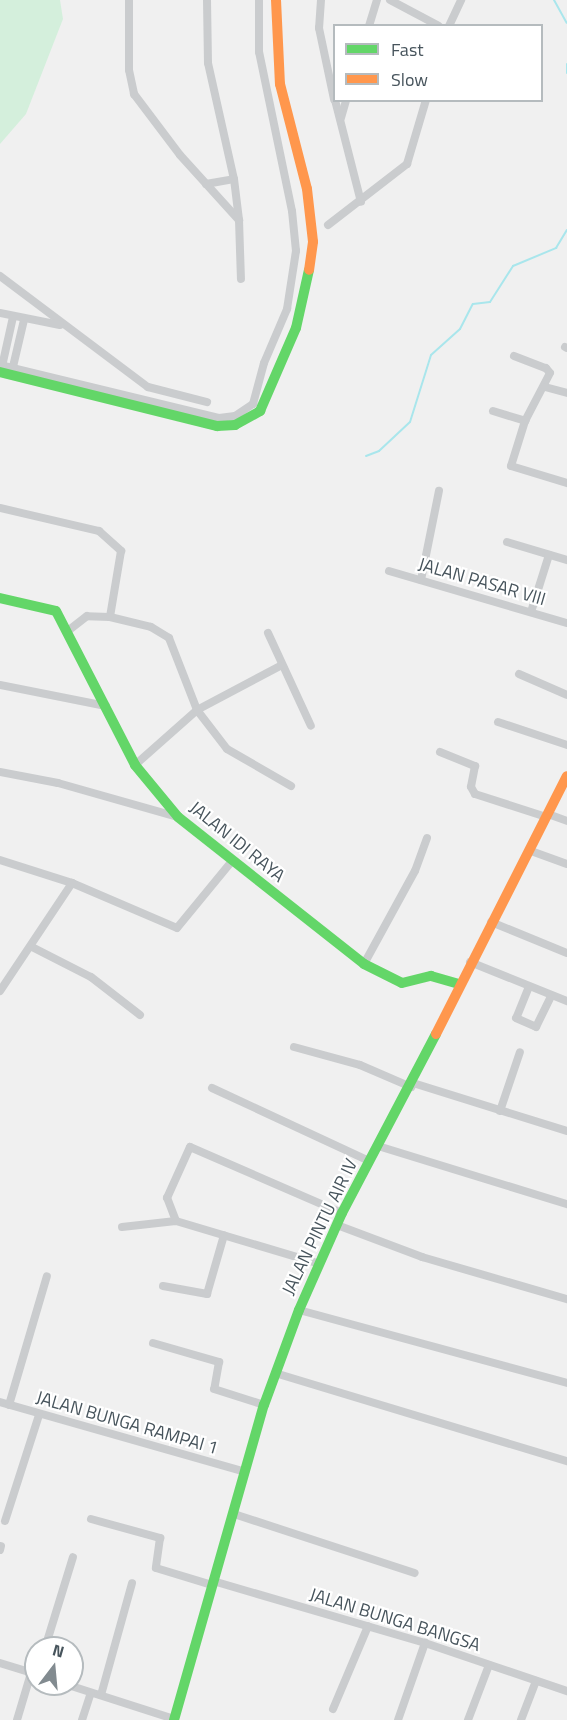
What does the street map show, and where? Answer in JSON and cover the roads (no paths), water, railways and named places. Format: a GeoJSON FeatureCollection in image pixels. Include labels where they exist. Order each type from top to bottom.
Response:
{"type":"FeatureCollection","features":[{"type":"Feature","properties":{"kind":"street"},"geometry":{"type":"LineString","coordinates":[[129,0],[129,70],[134,94],[238,220]]}},
{"type":"Feature","properties":{"kind":"street"},"geometry":{"type":"LineString","coordinates":[[207,0],[208,63],[234,179],[241,279]]}},
{"type":"Feature","properties":{"kind":"street"},"geometry":{"type":"LineString","coordinates":[[99,393],[227,418],[253,404],[264,363],[287,309],[296,251],[292,211],[259,52],[259,0]]}},
{"type":"Feature","properties":{"kind":"street"},"geometry":{"type":"LineString","coordinates":[[5,369],[207,424],[236,425],[260,411],[277,367],[296,328],[307,290],[313,242],[307,189],[280,84],[276,0]]}},
{"type":"Feature","properties":{"kind":"street"},"geometry":{"type":"LineString","coordinates":[[321,0],[319,28],[333,91]]}},
{"type":"Feature","properties":{"kind":"street"},"geometry":{"type":"LineString","coordinates":[[370,24],[377,0]]}},
{"type":"Feature","properties":{"kind":"street"},"geometry":{"type":"LineString","coordinates":[[390,0],[436,23],[451,22],[461,0]]}},
{"type":"Feature","properties":{"kind":"street"},"geometry":{"type":"LineString","coordinates":[[336,102],[361,202]]}},
{"type":"Feature","properties":{"kind":"street"},"geometry":{"type":"LineString","coordinates":[[340,119],[345,102]]}},
{"type":"Feature","properties":{"kind":"street"},"geometry":{"type":"LineString","coordinates":[[328,225],[361,202],[406,164],[425,102]]}},
{"type":"Feature","properties":{"kind":"street"},"geometry":{"type":"LineString","coordinates":[[206,184],[234,179]]}},
{"type":"Feature","properties":{"kind":"street"},"geometry":{"type":"LineString","coordinates":[[0,276],[61,325],[148,387],[207,402]]}},
{"type":"Feature","properties":{"kind":"street"},"geometry":{"type":"LineString","coordinates":[[0,313],[24,320],[61,325]]}},
{"type":"Feature","properties":{"kind":"street"},"geometry":{"type":"LineString","coordinates":[[5,369],[13,317]]}},
{"type":"Feature","properties":{"kind":"street"},"geometry":{"type":"LineString","coordinates":[[5,369],[24,320]]}},
{"type":"Feature","properties":{"kind":"street"},"geometry":{"type":"LineString","coordinates":[[514,356],[546,368],[550,373],[545,387],[525,421],[512,468],[567,483]]}},
{"type":"Feature","properties":{"kind":"street"},"geometry":{"type":"LineString","coordinates":[[264,363],[277,367]]}},
{"type":"Feature","properties":{"kind":"street"},"geometry":{"type":"LineString","coordinates":[[545,387],[567,393]]}},
{"type":"Feature","properties":{"kind":"street"},"geometry":{"type":"LineString","coordinates":[[493,411],[525,421]]}},
{"type":"Feature","properties":{"kind":"street"},"geometry":{"type":"LineString","coordinates":[[421,580],[439,491]]}},
{"type":"Feature","properties":{"kind":"street"},"geometry":{"type":"LineString","coordinates":[[0,508],[99,531],[113,540],[121,551],[121,564],[110,617]]}},
{"type":"Feature","properties":{"kind":"street"},"geometry":{"type":"LineString","coordinates":[[507,542],[567,560]]}},
{"type":"Feature","properties":{"kind":"street"},"geometry":{"type":"LineString","coordinates":[[531,612],[549,555]]}},
{"type":"Feature","properties":{"kind":"street","name":"JALAN PASAR VIII"},"geometry":{"type":"LineString","coordinates":[[389,570],[567,623]]}},
{"type":"Feature","properties":{"kind":"street","name":"JALAN IDI RAYA"},"geometry":{"type":"LineString","coordinates":[[0,598],[50,608],[68,631],[135,765],[178,817],[364,964],[402,983],[431,976],[459,984]]}},
{"type":"Feature","properties":{"kind":"street"},"geometry":{"type":"LineString","coordinates":[[68,631],[87,616],[110,617],[151,627],[170,638],[197,710],[227,749],[291,786]]}},
{"type":"Feature","properties":{"kind":"street"},"geometry":{"type":"LineString","coordinates":[[268,633],[280,666],[311,726]]}},
{"type":"Feature","properties":{"kind":"street"},"geometry":{"type":"LineString","coordinates":[[135,765],[197,710],[280,666]]}},
{"type":"Feature","properties":{"kind":"street"},"geometry":{"type":"LineString","coordinates":[[519,674],[567,695]]}},
{"type":"Feature","properties":{"kind":"street"},"geometry":{"type":"LineString","coordinates":[[0,685],[106,706]]}},
{"type":"Feature","properties":{"kind":"street"},"geometry":{"type":"LineString","coordinates":[[498,723],[567,745]]}},
{"type":"Feature","properties":{"kind":"street"},"geometry":{"type":"LineString","coordinates":[[440,752],[475,766],[471,787],[475,794],[567,821]]}},
{"type":"Feature","properties":{"kind":"street"},"geometry":{"type":"LineString","coordinates":[[0,772],[58,783],[178,817]]}},
{"type":"Feature","properties":{"kind":"street","name":"JALAN PINTU AIR IV"},"geometry":{"type":"LineString","coordinates":[[174,1719],[264,1405],[299,1310],[342,1213],[412,1085],[470,962],[531,851],[567,776]]}},
{"type":"Feature","properties":{"kind":"street"},"geometry":{"type":"LineString","coordinates":[[364,964],[415,871],[427,838]]}},
{"type":"Feature","properties":{"kind":"street"},"geometry":{"type":"LineString","coordinates":[[531,851],[567,864]]}},
{"type":"Feature","properties":{"kind":"street"},"geometry":{"type":"LineString","coordinates":[[0,860],[72,883],[171,928],[180,928],[232,861]]}},
{"type":"Feature","properties":{"kind":"street"},"geometry":{"type":"LineString","coordinates":[[0,991],[32,947],[72,883]]}},
{"type":"Feature","properties":{"kind":"street"},"geometry":{"type":"LineString","coordinates":[[491,922],[567,953]]}},
{"type":"Feature","properties":{"kind":"street"},"geometry":{"type":"LineString","coordinates":[[32,947],[91,977],[140,1015]]}},
{"type":"Feature","properties":{"kind":"street"},"geometry":{"type":"LineString","coordinates":[[470,962],[528,989],[567,1001]]}},
{"type":"Feature","properties":{"kind":"street"},"geometry":{"type":"LineString","coordinates":[[528,989],[516,1018],[536,1027],[551,996]]}},
{"type":"Feature","properties":{"kind":"street"},"geometry":{"type":"LineString","coordinates":[[294,1047],[360,1065],[412,1085],[567,1130]]}},
{"type":"Feature","properties":{"kind":"street"},"geometry":{"type":"LineString","coordinates":[[500,1111],[520,1052]]}},
{"type":"Feature","properties":{"kind":"street"},"geometry":{"type":"LineString","coordinates":[[212,1088],[369,1161]]}},
{"type":"Feature","properties":{"kind":"street"},"geometry":{"type":"LineString","coordinates":[[378,1146],[567,1204]]}},
{"type":"Feature","properties":{"kind":"street"},"geometry":{"type":"LineString","coordinates":[[177,1221],[167,1198],[190,1147],[342,1213]]}},
{"type":"Feature","properties":{"kind":"street"},"geometry":{"type":"LineString","coordinates":[[122,1227],[177,1221],[320,1264]]}},
{"type":"Feature","properties":{"kind":"street"},"geometry":{"type":"LineString","coordinates":[[337,1225],[422,1257],[567,1299]]}},
{"type":"Feature","properties":{"kind":"street"},"geometry":{"type":"LineString","coordinates":[[163,1286],[207,1294],[224,1235]]}},
{"type":"Feature","properties":{"kind":"street"},"geometry":{"type":"LineString","coordinates":[[9,1405],[47,1276]]}},
{"type":"Feature","properties":{"kind":"street"},"geometry":{"type":"LineString","coordinates":[[299,1310],[567,1383]]}},
{"type":"Feature","properties":{"kind":"street"},"geometry":{"type":"LineString","coordinates":[[153,1343],[219,1362],[214,1389],[264,1405]]}},
{"type":"Feature","properties":{"kind":"street"},"geometry":{"type":"LineString","coordinates":[[275,1373],[567,1461]]}},
{"type":"Feature","properties":{"kind":"street","name":"JALAN BUNGA RAMPAI 1"},"geometry":{"type":"LineString","coordinates":[[0,1402],[245,1472]]}},
{"type":"Feature","properties":{"kind":"street"},"geometry":{"type":"LineString","coordinates":[[5,1521],[39,1415]]}},
{"type":"Feature","properties":{"kind":"street"},"geometry":{"type":"LineString","coordinates":[[234,1514],[415,1573]]}},
{"type":"Feature","properties":{"kind":"street","name":"JALAN BUNGA BANGSA"},"geometry":{"type":"LineString","coordinates":[[91,1520],[160,1538],[162,1543],[156,1568],[425,1643],[567,1691]]}},
{"type":"Feature","properties":{"kind":"street"},"geometry":{"type":"LineString","coordinates":[[49,1636],[73,1557]]}},
{"type":"Feature","properties":{"kind":"street"},"geometry":{"type":"LineString","coordinates":[[101,1695],[132,1583]]}},
{"type":"Feature","properties":{"kind":"street"},"geometry":{"type":"LineString","coordinates":[[333,1709],[368,1626]]}},
{"type":"Feature","properties":{"kind":"street"},"geometry":{"type":"LineString","coordinates":[[398,1720],[425,1643]]}},
{"type":"Feature","properties":{"kind":"street"},"geometry":{"type":"LineString","coordinates":[[0,1663],[24,1671]]}},
{"type":"Feature","properties":{"kind":"street"},"geometry":{"type":"LineString","coordinates":[[468,1720],[489,1665]]}},
{"type":"Feature","properties":{"kind":"street"},"geometry":{"type":"LineString","coordinates":[[521,1720],[536,1681]]}},
{"type":"Feature","properties":{"kind":"street"},"geometry":{"type":"LineString","coordinates":[[84,1691],[174,1719]]}},
{"type":"Feature","properties":{"kind":"street"},"geometry":{"type":"LineString","coordinates":[[82,1720],[91,1693]]}},
{"type":"Feature","properties":{"kind":"street"},"geometry":{"type":"LineString","coordinates":[[17,1720],[26,1696]]}},
{"type":"Feature","properties":{"kind":"waterway"},"geometry":{"type":"LineString","coordinates":[[554,0],[567,23]]}},
{"type":"Feature","properties":{"kind":"waterway"},"geometry":{"type":"LineString","coordinates":[[567,64],[567,73]]}},
{"type":"Feature","properties":{"kind":"waterway"},"geometry":{"type":"LineString","coordinates":[[366,456],[379,451],[410,422],[431,355],[460,329],[473,304],[490,302],[513,266],[556,248],[567,230]]}}]}
